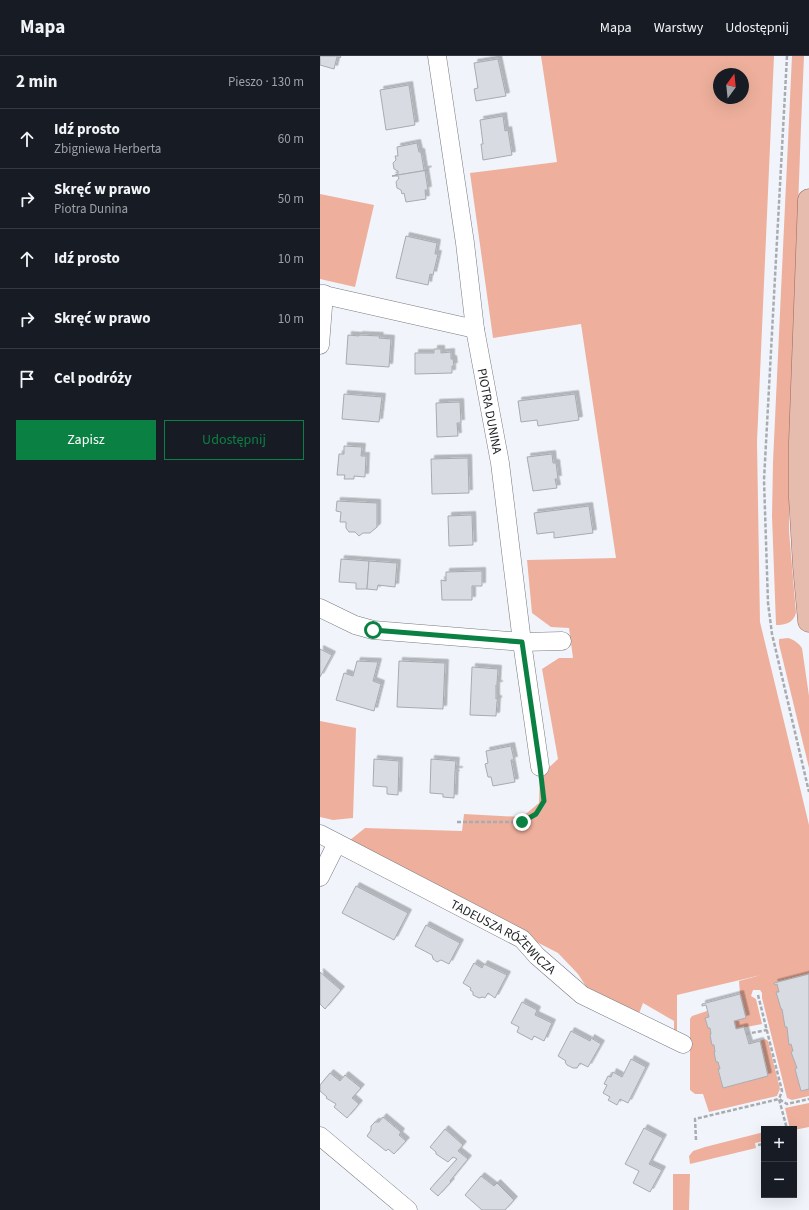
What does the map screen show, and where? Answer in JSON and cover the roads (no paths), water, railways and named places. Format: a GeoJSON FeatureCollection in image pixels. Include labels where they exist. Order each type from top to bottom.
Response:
{"type":"FeatureCollection","features":[{"type":"Feature","properties":{"kind":"main road"},"geometry":{"type":"LineString","coordinates":[[809,200],[800,442],[800,498],[809,621]]}},
{"type":"Feature","properties":{"kind":"street","name":"PIOTRA DUNINA"},"geometry":{"type":"LineString","coordinates":[[437,56],[465,243],[475,329],[500,463],[522,642],[540,767]]}},
{"type":"Feature","properties":{"kind":"street"},"geometry":{"type":"LineString","coordinates":[[320,345],[322,294],[475,329]]}},
{"type":"Feature","properties":{"kind":"street"},"geometry":{"type":"LineString","coordinates":[[320,608],[355,625],[373,630],[522,642],[562,641]]}},
{"type":"Feature","properties":{"kind":"street","name":"TADEUSZA RÓŻEWICZA"},"geometry":{"type":"LineString","coordinates":[[320,834],[522,939],[536,956],[582,995],[683,1044]]}},
{"type":"Feature","properties":{"kind":"street"},"geometry":{"type":"LineString","coordinates":[[320,877],[337,843]]}},
{"type":"Feature","properties":{"kind":"street"},"geometry":{"type":"LineString","coordinates":[[320,1136],[408,1210]]}}]}
